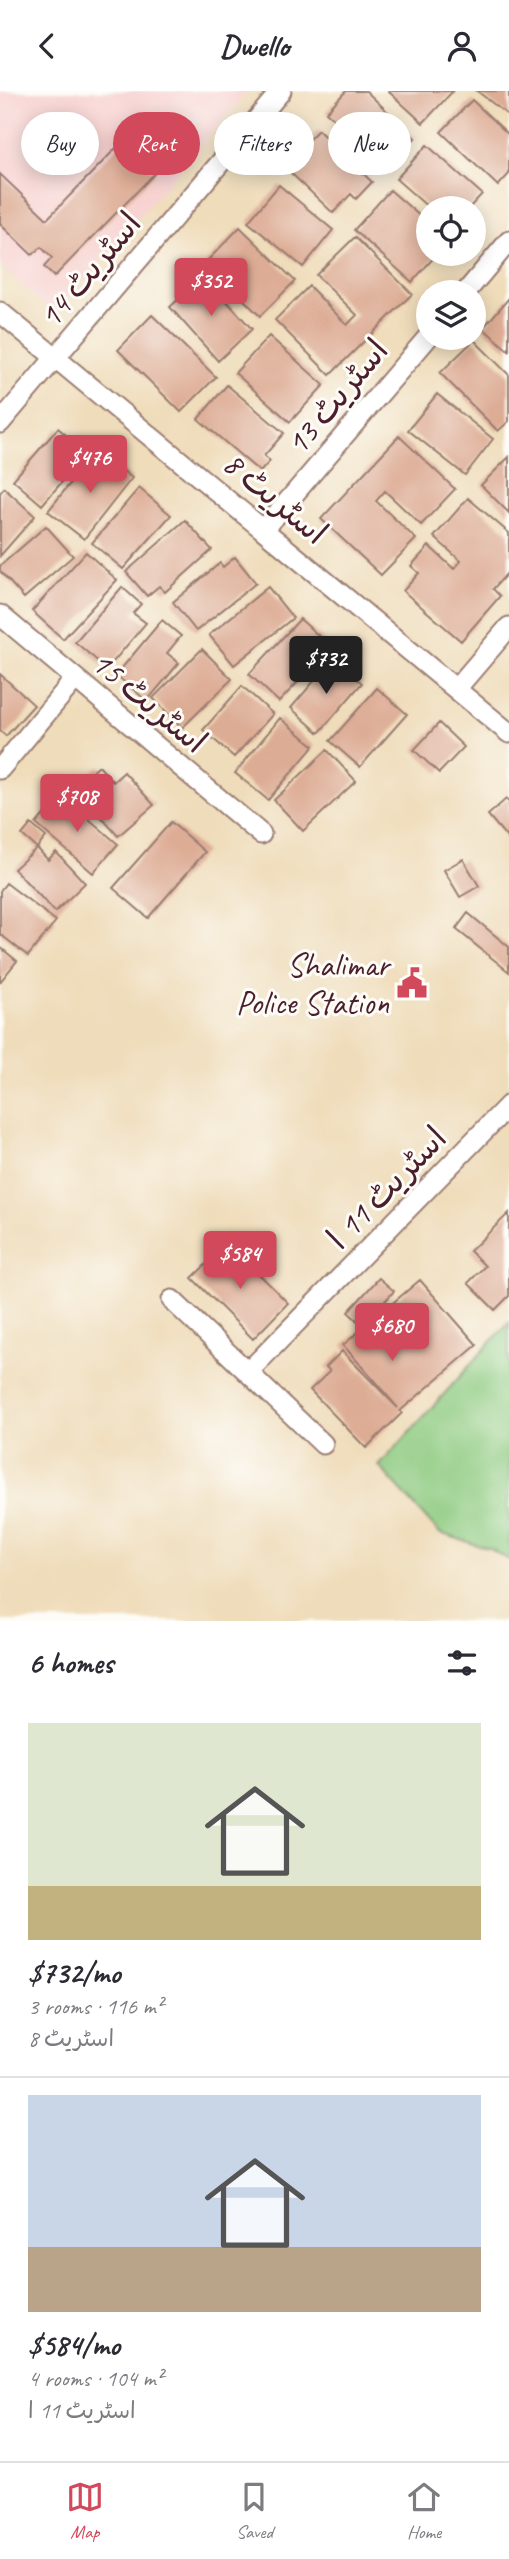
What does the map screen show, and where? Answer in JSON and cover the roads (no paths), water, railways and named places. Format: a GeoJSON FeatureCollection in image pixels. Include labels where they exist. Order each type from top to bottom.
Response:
{"type":"FeatureCollection","features":[{"type":"Feature","properties":{"kind":"street","name":"اسٹریٹ 14"},"geometry":{"type":"LineString","coordinates":[[0,423],[281,91]]}},
{"type":"Feature","properties":{"kind":"street"},"geometry":{"type":"LineString","coordinates":[[476,280],[509,241]]}},
{"type":"Feature","properties":{"kind":"street","name":"اسٹریٹ 8"},"geometry":{"type":"LineString","coordinates":[[0,312],[265,528],[509,733]]}},
{"type":"Feature","properties":{"kind":"street","name":"اسٹریٹ 13"},"geometry":{"type":"LineString","coordinates":[[265,528],[417,350]]}},
{"type":"Feature","properties":{"kind":"street","name":"اسٹریٹ 15"},"geometry":{"type":"LineString","coordinates":[[0,615],[261,834]]}},
{"type":"Feature","properties":{"kind":"street"},"geometry":{"type":"LineString","coordinates":[[456,689],[509,627]]}},
{"type":"Feature","properties":{"kind":"street"},"geometry":{"type":"LineString","coordinates":[[0,769],[75,680]]}},
{"type":"Feature","properties":{"kind":"street","name":"اسٹریٹ 11 ا"},"geometry":{"type":"LineString","coordinates":[[248,1372],[509,1105]]}},
{"type":"Feature","properties":{"kind":"street"},"geometry":{"type":"LineString","coordinates":[[172,1300],[323,1444]]}},
{"type":"Feature","properties":{"kind":"place","name":"Shalimar Police Station"},"geometry":{"type":"Point","coordinates":[412,983]}}]}
